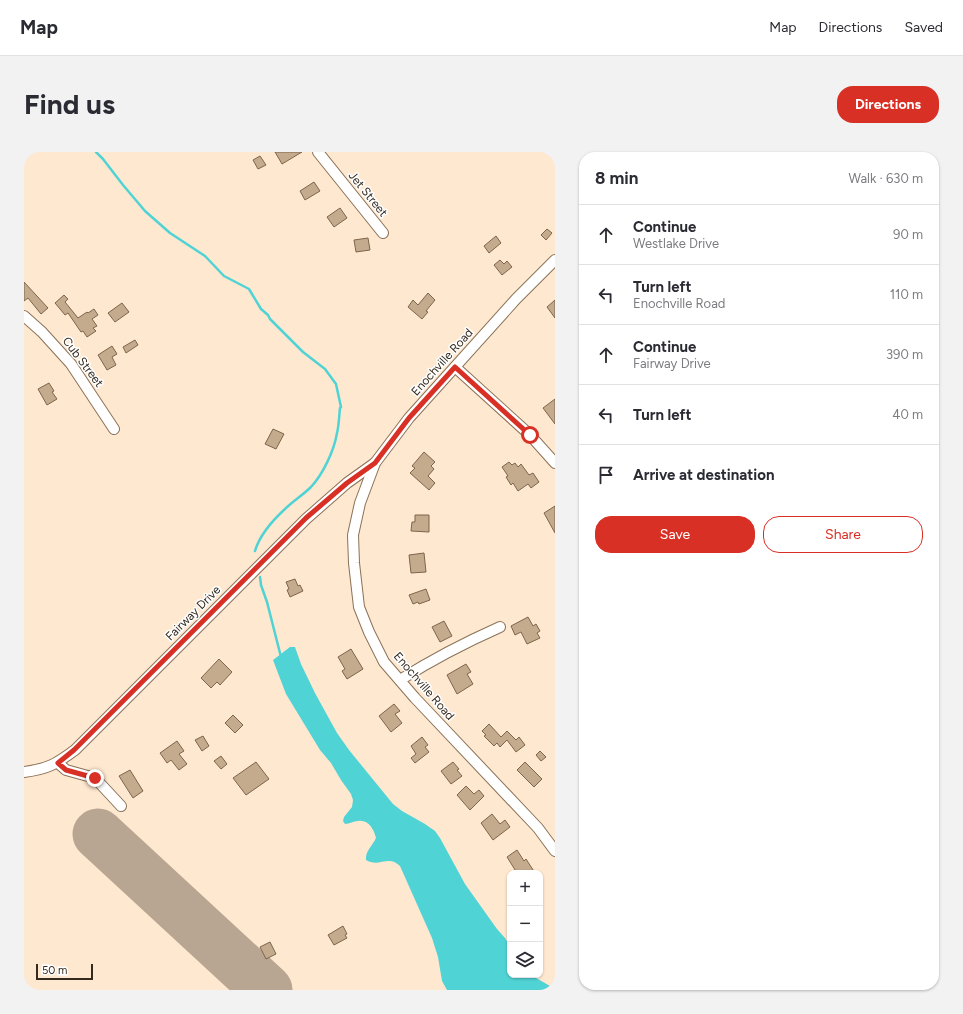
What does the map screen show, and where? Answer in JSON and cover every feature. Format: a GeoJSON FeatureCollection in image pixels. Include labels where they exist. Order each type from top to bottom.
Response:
{"type":"FeatureCollection","features":[{"type":"Feature","properties":{"kind":"street","name":"Jet Street"},"geometry":{"type":"LineString","coordinates":[[318,152],[383,233]]}},
{"type":"Feature","properties":{"kind":"street","name":"Enochville Road"},"geometry":{"type":"LineString","coordinates":[[555,260],[516,299],[409,418],[375,463],[360,503],[354,535],[354,563],[359,607],[369,632],[384,662],[415,698],[538,828],[555,851]]}},
{"type":"Feature","properties":{"kind":"street","name":"Cub Street"},"geometry":{"type":"LineString","coordinates":[[24,316],[42,332],[71,364],[114,429]]}},
{"type":"Feature","properties":{"kind":"street"},"geometry":{"type":"LineString","coordinates":[[455,367],[530,435],[555,463]]}},
{"type":"Feature","properties":{"kind":"street","name":"Fairway Drive"},"geometry":{"type":"LineString","coordinates":[[24,772],[39,770],[58,763],[74,750],[306,518],[347,483],[375,463]]}},
{"type":"Feature","properties":{"kind":"street"},"geometry":{"type":"LineString","coordinates":[[400,680],[457,646],[500,627]]}},
{"type":"Feature","properties":{"kind":"street"},"geometry":{"type":"LineString","coordinates":[[58,763],[66,770],[95,778],[121,806]]}},
{"type":"Feature","properties":{"kind":"water"},"geometry":{"type":"Polygon","coordinates":[[[290,647],[295,647],[301,664],[315,693],[337,733],[349,750],[393,804],[435,831],[465,884],[507,941],[507,978],[536,978],[555,990],[447,990],[442,981],[438,957],[432,938],[400,866],[391,861],[375,863],[366,860],[368,851],[376,838],[374,831],[368,823],[362,821],[345,824],[343,821],[344,817],[352,807],[353,800],[351,794],[331,763],[320,750],[286,694],[273,660],[290,647]]]}},
{"type":"Feature","properties":{"kind":"building"},"geometry":{"type":"Polygon","coordinates":[[[275,152],[302,152],[282,164],[275,152]]]}},
{"type":"Feature","properties":{"kind":"building"},"geometry":{"type":"Polygon","coordinates":[[[260,156],[266,165],[258,169],[253,160],[260,156]]]}},
{"type":"Feature","properties":{"kind":"building"},"geometry":{"type":"Polygon","coordinates":[[[314,182],[320,191],[305,200],[300,191],[314,182]]]}},
{"type":"Feature","properties":{"kind":"building"},"geometry":{"type":"Polygon","coordinates":[[[340,208],[347,218],[334,227],[327,217],[340,208]]]}},
{"type":"Feature","properties":{"kind":"building"},"geometry":{"type":"Polygon","coordinates":[[[547,229],[552,233],[546,240],[541,235],[547,229]]]}},
{"type":"Feature","properties":{"kind":"building"},"geometry":{"type":"Polygon","coordinates":[[[496,236],[501,243],[489,253],[484,246],[496,236]]]}},
{"type":"Feature","properties":{"kind":"building"},"geometry":{"type":"Polygon","coordinates":[[[368,238],[370,250],[356,252],[354,240],[368,238]]]}},
{"type":"Feature","properties":{"kind":"building"},"geometry":{"type":"Polygon","coordinates":[[[500,260],[504,264],[507,261],[512,267],[502,275],[494,265],[500,260]]]}},
{"type":"Feature","properties":{"kind":"building"},"geometry":{"type":"Polygon","coordinates":[[[24,282],[48,308],[41,314],[28,298],[24,301],[24,282]]]}},
{"type":"Feature","properties":{"kind":"building"},"geometry":{"type":"Polygon","coordinates":[[[428,293],[435,300],[426,311],[428,312],[422,319],[408,307],[413,300],[418,305],[428,293]]]}},
{"type":"Feature","properties":{"kind":"building"},"geometry":{"type":"Polygon","coordinates":[[[64,295],[68,299],[65,302],[78,318],[94,309],[98,315],[92,319],[97,326],[93,328],[96,331],[87,337],[83,331],[81,332],[68,313],[65,315],[55,303],[64,295]]]}},
{"type":"Feature","properties":{"kind":"building"},"geometry":{"type":"Polygon","coordinates":[[[555,300],[555,318],[547,307],[555,300]]]}},
{"type":"Feature","properties":{"kind":"building"},"geometry":{"type":"Polygon","coordinates":[[[122,303],[129,312],[115,322],[108,313],[122,303]]]}},
{"type":"Feature","properties":{"kind":"building"},"geometry":{"type":"Polygon","coordinates":[[[135,340],[138,345],[126,353],[123,347],[135,340]]]}},
{"type":"Feature","properties":{"kind":"building"},"geometry":{"type":"Polygon","coordinates":[[[112,346],[117,354],[112,357],[116,365],[107,370],[98,355],[112,346]]]}},
{"type":"Feature","properties":{"kind":"building"},"geometry":{"type":"Polygon","coordinates":[[[49,383],[54,391],[52,392],[57,399],[47,405],[38,389],[49,383]]]}},
{"type":"Feature","properties":{"kind":"building"},"geometry":{"type":"Polygon","coordinates":[[[555,399],[555,424],[543,408],[555,399]]]}},
{"type":"Feature","properties":{"kind":"building"},"geometry":{"type":"Polygon","coordinates":[[[273,429],[284,434],[276,449],[265,444],[273,429]]]}},
{"type":"Feature","properties":{"kind":"building"},"geometry":{"type":"Polygon","coordinates":[[[424,452],[435,462],[431,466],[434,469],[428,476],[435,483],[429,490],[410,473],[415,468],[412,466],[424,452]]]}},
{"type":"Feature","properties":{"kind":"building"},"geometry":{"type":"Polygon","coordinates":[[[509,462],[512,465],[515,463],[518,467],[521,464],[529,475],[533,473],[539,482],[531,488],[528,484],[518,491],[513,483],[511,485],[506,477],[508,476],[502,467],[509,462]]]}},
{"type":"Feature","properties":{"kind":"building"},"geometry":{"type":"Polygon","coordinates":[[[555,506],[555,533],[544,513],[555,506]]]}},
{"type":"Feature","properties":{"kind":"building"},"geometry":{"type":"Polygon","coordinates":[[[415,515],[429,515],[429,532],[411,531],[412,522],[415,522],[415,515]]]}},
{"type":"Feature","properties":{"kind":"building"},"geometry":{"type":"Polygon","coordinates":[[[424,553],[426,572],[411,573],[409,555],[424,553]]]}},
{"type":"Feature","properties":{"kind":"building"},"geometry":{"type":"Polygon","coordinates":[[[295,579],[298,586],[300,585],[303,591],[290,597],[286,582],[295,579]]]}},
{"type":"Feature","properties":{"kind":"building"},"geometry":{"type":"Polygon","coordinates":[[[426,589],[430,600],[419,604],[418,602],[413,604],[409,595],[426,589]]]}},
{"type":"Feature","properties":{"kind":"building"},"geometry":{"type":"Polygon","coordinates":[[[528,617],[533,626],[536,624],[540,631],[537,633],[540,638],[527,644],[521,632],[515,635],[511,626],[528,617]]]}},
{"type":"Feature","properties":{"kind":"building"},"geometry":{"type":"Polygon","coordinates":[[[444,621],[452,636],[440,642],[432,627],[444,621]]]}},
{"type":"Feature","properties":{"kind":"building"},"geometry":{"type":"Polygon","coordinates":[[[351,649],[363,669],[347,679],[342,671],[345,669],[338,657],[351,649]]]}},
{"type":"Feature","properties":{"kind":"building"},"geometry":{"type":"Polygon","coordinates":[[[219,659],[232,672],[220,685],[217,682],[211,688],[201,678],[219,659]]]}},
{"type":"Feature","properties":{"kind":"building"},"geometry":{"type":"Polygon","coordinates":[[[466,664],[471,672],[467,674],[473,684],[457,694],[447,675],[466,664]]]}},
{"type":"Feature","properties":{"kind":"building"},"geometry":{"type":"Polygon","coordinates":[[[394,704],[400,711],[395,714],[402,723],[391,732],[379,716],[394,704]]]}},
{"type":"Feature","properties":{"kind":"building"},"geometry":{"type":"Polygon","coordinates":[[[233,715],[243,725],[235,733],[225,723],[233,715]]]}},
{"type":"Feature","properties":{"kind":"building"},"geometry":{"type":"Polygon","coordinates":[[[489,724],[501,737],[507,731],[516,740],[519,737],[525,745],[516,752],[507,740],[500,747],[497,743],[494,746],[484,736],[486,735],[482,731],[489,724]]]}},
{"type":"Feature","properties":{"kind":"building"},"geometry":{"type":"Polygon","coordinates":[[[203,736],[209,746],[202,751],[195,740],[203,736]]]}},
{"type":"Feature","properties":{"kind":"building"},"geometry":{"type":"Polygon","coordinates":[[[422,737],[428,745],[425,747],[429,752],[415,763],[411,758],[416,754],[411,746],[422,737]]]}},
{"type":"Feature","properties":{"kind":"building"},"geometry":{"type":"Polygon","coordinates":[[[177,741],[184,751],[179,754],[187,764],[179,770],[171,760],[167,763],[160,753],[177,741]]]}},
{"type":"Feature","properties":{"kind":"building"},"geometry":{"type":"Polygon","coordinates":[[[540,751],[546,757],[541,761],[536,755],[540,751]]]}},
{"type":"Feature","properties":{"kind":"building"},"geometry":{"type":"Polygon","coordinates":[[[221,756],[227,764],[221,769],[214,761],[221,756]]]}},
{"type":"Feature","properties":{"kind":"building"},"geometry":{"type":"Polygon","coordinates":[[[256,762],[269,779],[246,795],[233,778],[256,762]]]}},
{"type":"Feature","properties":{"kind":"building"},"geometry":{"type":"Polygon","coordinates":[[[453,762],[459,769],[457,770],[462,776],[451,784],[441,771],[453,762]]]}},
{"type":"Feature","properties":{"kind":"building"},"geometry":{"type":"Polygon","coordinates":[[[525,762],[542,779],[534,787],[517,770],[525,762]]]}},
{"type":"Feature","properties":{"kind":"building"},"geometry":{"type":"Polygon","coordinates":[[[130,770],[143,791],[133,798],[119,776],[130,770]]]}},
{"type":"Feature","properties":{"kind":"building"},"geometry":{"type":"Polygon","coordinates":[[[466,786],[474,794],[479,790],[484,796],[470,810],[457,795],[466,786]]]}},
{"type":"Feature","properties":{"kind":"building"},"geometry":{"type":"Polygon","coordinates":[[[492,814],[500,824],[505,820],[510,827],[493,840],[481,823],[492,814]]]}},
{"type":"Feature","properties":{"kind":"building"},"geometry":{"type":"Polygon","coordinates":[[[517,850],[524,861],[526,859],[533,870],[515,870],[507,857],[517,850]]]}},
{"type":"Feature","properties":{"kind":"building"},"geometry":{"type":"Polygon","coordinates":[[[343,926],[347,934],[345,935],[347,938],[334,945],[328,935],[343,926]]]}},
{"type":"Feature","properties":{"kind":"building"},"geometry":{"type":"Polygon","coordinates":[[[270,942],[276,954],[266,959],[260,947],[270,942]]]}},
{"type":"Feature","properties":{"kind":"waterway"},"geometry":{"type":"LineString","coordinates":[[96,152],[145,211],[170,233],[205,256],[224,276],[249,289],[261,309],[270,319],[303,352],[325,369],[336,384],[341,407],[336,440],[327,462],[320,476],[311,487],[288,506],[267,528],[255,551]]}},
{"type":"Feature","properties":{"kind":"waterway"},"geometry":{"type":"LineString","coordinates":[[260,577],[281,657]]}},
{"type":"Feature","properties":{"kind":"runway"},"geometry":{"type":"LineString","coordinates":[[98,834],[267,990]]}},
{"type":"Feature","properties":{"kind":"route"},"geometry":{"type":"LineString","coordinates":[[95,778],[66,770],[58,763],[74,750],[306,518],[347,483],[375,463],[409,418],[455,367],[530,435]]}}]}
